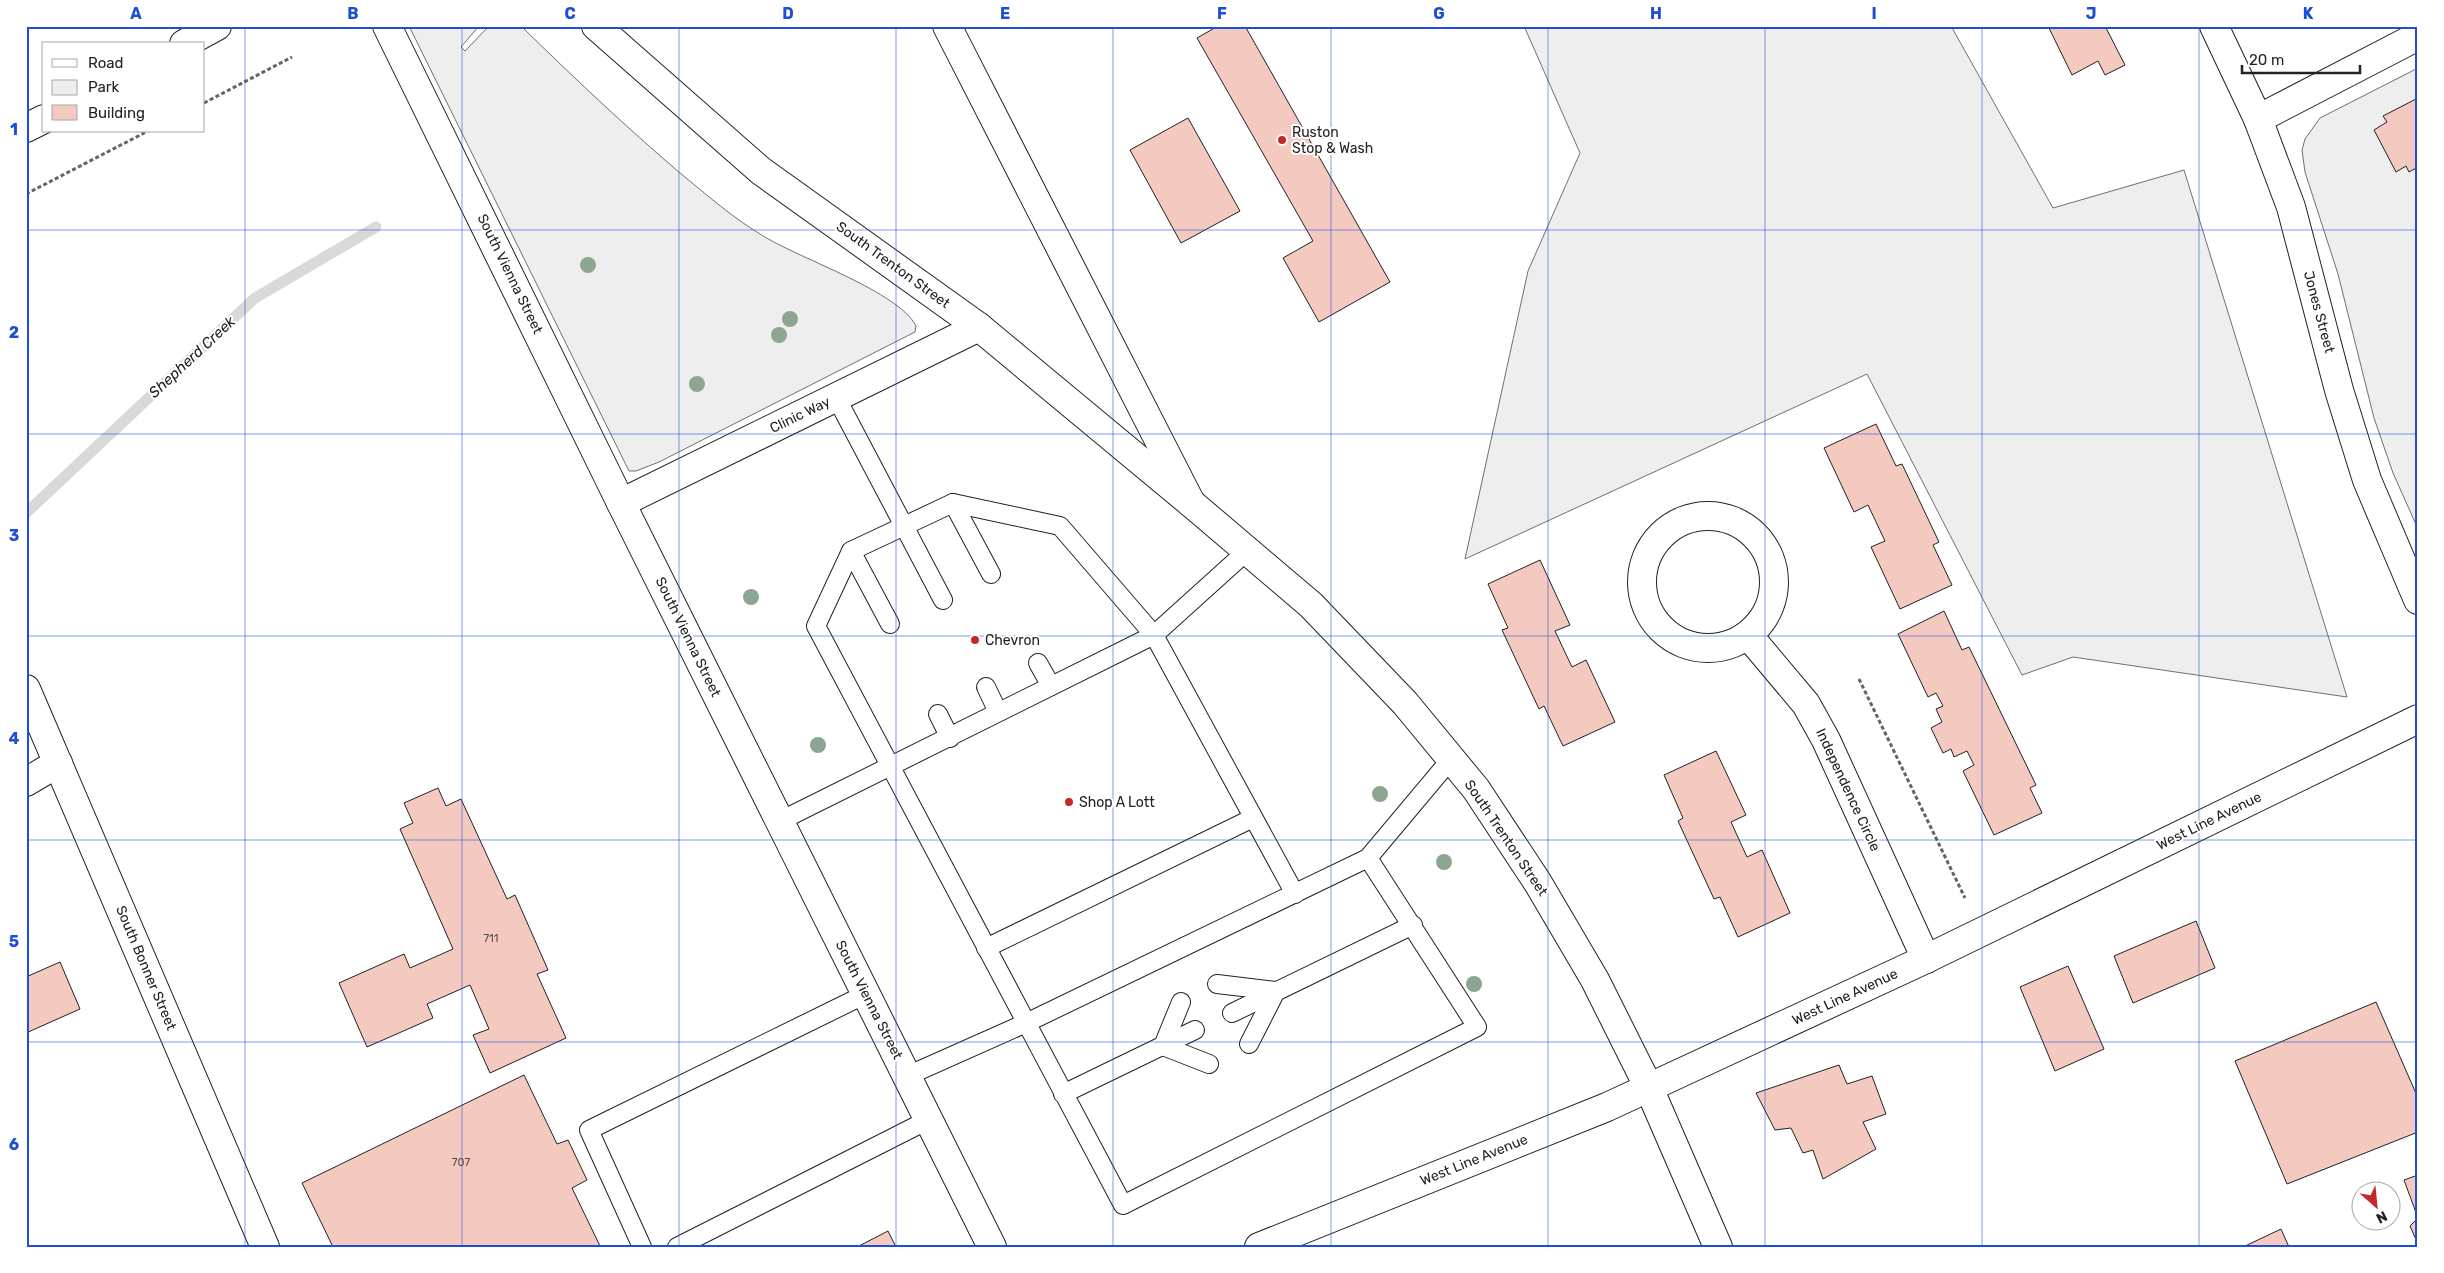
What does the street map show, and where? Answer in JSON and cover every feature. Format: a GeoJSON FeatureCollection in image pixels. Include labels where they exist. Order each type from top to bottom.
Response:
{"type":"FeatureCollection","features":[{"type":"Feature","properties":{"kind":"main road"},"geometry":{"type":"LineString","coordinates":[[188,42],[217,26]]}},
{"type":"Feature","properties":{"kind":"main road","name":"South Vienna Street"},"geometry":{"type":"LineString","coordinates":[[387,26],[621,503],[992,1247]]}},
{"type":"Feature","properties":{"kind":"main road","name":"South Trenton Street"},"geometry":{"type":"LineString","coordinates":[[596,26],[761,170],[979,327],[1191,503],[1311,606],[1405,703],[1476,789],[1538,883],[1595,980],[1649,1088],[1718,1247]]}},
{"type":"Feature","properties":{"kind":"main road","name":"South Trenton Street"},"geometry":{"type":"LineString","coordinates":[[947,26],[1191,503]]}},
{"type":"Feature","properties":{"kind":"main road","name":"Jones Street"},"geometry":{"type":"LineString","coordinates":[[2214,26],[2258,119],[2291,207],[2340,390],[2367,480],[2418,600]]}},
{"type":"Feature","properties":{"kind":"main road"},"geometry":{"type":"LineString","coordinates":[[2258,119],[2418,36]]}},
{"type":"Feature","properties":{"kind":"main road"},"geometry":{"type":"LineString","coordinates":[[26,128],[42,120]]}},
{"type":"Feature","properties":{"kind":"main road","name":"Clinic Way"},"geometry":{"type":"LineString","coordinates":[[621,503],[979,327]]}},
{"type":"Feature","properties":{"kind":"main road"},"geometry":{"type":"LineString","coordinates":[[1699,517],[1721,518],[1743,526],[1757,538],[1770,556],[1774,584],[1770,607],[1756,628],[1748,634],[1738,642],[1716,648],[1692,647],[1663,632],[1647,606],[1642,576],[1650,550],[1665,532],[1677,524],[1699,517]]}},
{"type":"Feature","properties":{"kind":"main road","name":"Independence Circle"},"geometry":{"type":"LineString","coordinates":[[1748,634],[1806,704],[1826,740],[1926,959]]}},
{"type":"Feature","properties":{"kind":"main road","name":"South Bonner Street"},"geometry":{"type":"LineString","coordinates":[[26,689],[265,1247]]}},
{"type":"Feature","properties":{"kind":"main road","name":"West Line Avenue"},"geometry":{"type":"LineString","coordinates":[[1259,1247],[1599,1111],[1926,959],[2418,719]]}},
{"type":"Feature","properties":{"kind":"main road"},"geometry":{"type":"LineString","coordinates":[[26,782],[58,763]]}},
{"type":"Feature","properties":{"kind":"lane"},"geometry":{"type":"LineString","coordinates":[[836,397],[943,600]]}},
{"type":"Feature","properties":{"kind":"lane"},"geometry":{"type":"LineString","coordinates":[[953,503],[992,574]]}},
{"type":"Feature","properties":{"kind":"lane"},"geometry":{"type":"LineString","coordinates":[[1295,894],[1154,635],[1060,526],[953,503],[851,552],[816,626],[1123,1205],[1477,1027],[1368,858]]}},
{"type":"Feature","properties":{"kind":"lane"},"geometry":{"type":"LineString","coordinates":[[780,821],[1154,635],[1247,551]]}},
{"type":"Feature","properties":{"kind":"lane"},"geometry":{"type":"LineString","coordinates":[[851,552],[890,624]]}},
{"type":"Feature","properties":{"kind":"lane"},"geometry":{"type":"LineString","coordinates":[[1038,663],[1050,686]]}},
{"type":"Feature","properties":{"kind":"lane"},"geometry":{"type":"LineString","coordinates":[[986,687],[998,712]]}},
{"type":"Feature","properties":{"kind":"lane"},"geometry":{"type":"LineString","coordinates":[[938,714],[950,738]]}},
{"type":"Feature","properties":{"kind":"lane"},"geometry":{"type":"LineString","coordinates":[[907,1076],[1026,1023],[1368,858],[1451,760]]}},
{"type":"Feature","properties":{"kind":"lane"},"geometry":{"type":"LineString","coordinates":[[986,948],[1253,818]]}},
{"type":"Feature","properties":{"kind":"lane"},"geometry":{"type":"LineString","coordinates":[[1232,1013],[1413,926]]}},
{"type":"Feature","properties":{"kind":"lane"},"geometry":{"type":"LineString","coordinates":[[1218,984],[1276,991]]}},
{"type":"Feature","properties":{"kind":"lane"},"geometry":{"type":"LineString","coordinates":[[1249,1044],[1276,991]]}},
{"type":"Feature","properties":{"kind":"lane"},"geometry":{"type":"LineString","coordinates":[[642,1247],[589,1130],[866,994]]}},
{"type":"Feature","properties":{"kind":"lane"},"geometry":{"type":"LineString","coordinates":[[1163,1046],[1181,1002]]}},
{"type":"Feature","properties":{"kind":"lane"},"geometry":{"type":"LineString","coordinates":[[1063,1094],[1195,1030]]}},
{"type":"Feature","properties":{"kind":"lane"},"geometry":{"type":"LineString","coordinates":[[1163,1046],[1209,1064]]}},
{"type":"Feature","properties":{"kind":"lane"},"geometry":{"type":"LineString","coordinates":[[677,1247],[928,1120]]}},
{"type":"Feature","properties":{"kind":"path"},"geometry":{"type":"LineString","coordinates":[[205,101],[292,57]]}},
{"type":"Feature","properties":{"kind":"path"},"geometry":{"type":"LineString","coordinates":[[26,194],[146,132]]}},
{"type":"Feature","properties":{"kind":"path"},"geometry":{"type":"LineString","coordinates":[[1859,679],[1965,898]]}},
{"type":"Feature","properties":{"kind":"green space"},"geometry":{"type":"Polygon","coordinates":[[[409,26],[479,26],[461,47],[465,51],[489,26],[521,26],[639,137],[721,206],[742,222],[781,246],[848,277],[890,301],[906,313],[916,326],[915,332],[659,462],[636,471],[629,471],[409,26]]]}},
{"type":"Feature","properties":{"kind":"green space"},"geometry":{"type":"Polygon","coordinates":[[[1524,26],[1951,26],[2053,208],[2184,170],[2347,697],[2073,657],[2022,675],[1867,374],[1465,559],[1528,271],[1580,153],[1524,26]]]}},
{"type":"Feature","properties":{"kind":"green space"},"geometry":{"type":"Polygon","coordinates":[[[2418,68],[2418,529],[2393,473],[2374,418],[2338,274],[2305,172],[2302,150],[2305,139],[2320,118],[2418,68]]]}},
{"type":"Feature","properties":{"kind":"building","name":"Ruston Stop & Wash"},"geometry":{"type":"Polygon","coordinates":[[[1218,26],[1245,26],[1390,282],[1319,322],[1283,258],[1313,241],[1197,38],[1218,26]]]}},
{"type":"Feature","properties":{"kind":"building"},"geometry":{"type":"Polygon","coordinates":[[[2048,26],[2105,26],[2125,65],[2105,75],[2098,61],[2072,75],[2048,26]]]}},
{"type":"Feature","properties":{"kind":"building"},"geometry":{"type":"Polygon","coordinates":[[[2418,98],[2418,167],[2409,172],[2406,166],[2396,172],[2374,130],[2387,122],[2383,116],[2418,98]]]}},
{"type":"Feature","properties":{"kind":"building"},"geometry":{"type":"Polygon","coordinates":[[[1188,118],[1240,211],[1181,243],[1130,150],[1188,118]]]}},
{"type":"Feature","properties":{"kind":"building"},"geometry":{"type":"Polygon","coordinates":[[[1876,424],[1896,466],[1902,464],[1939,542],[1933,545],[1952,585],[1900,609],[1871,547],[1885,541],[1868,505],[1854,512],[1824,448],[1876,424]]]}},
{"type":"Feature","properties":{"kind":"building"},"geometry":{"type":"Polygon","coordinates":[[[1540,560],[1570,625],[1555,631],[1572,667],[1586,660],[1615,722],[1563,746],[1544,706],[1539,709],[1502,630],[1508,628],[1488,584],[1540,560]]]}},
{"type":"Feature","properties":{"kind":"building"},"geometry":{"type":"Polygon","coordinates":[[[1944,611],[1962,650],[1969,647],[2036,785],[2030,788],[2042,813],[1994,835],[1963,771],[1974,765],[1967,751],[1954,757],[1951,749],[1943,753],[1931,728],[1942,722],[1936,709],[1943,706],[1936,693],[1928,697],[1898,634],[1944,611]]]}},
{"type":"Feature","properties":{"kind":"building"},"geometry":{"type":"Polygon","coordinates":[[[1716,751],[1746,815],[1731,822],[1747,857],[1762,850],[1790,913],[1738,937],[1720,897],[1714,899],[1678,821],[1683,818],[1664,775],[1716,751]]]}},
{"type":"Feature","properties":{"kind":"building"},"geometry":{"type":"Polygon","coordinates":[[[438,788],[446,806],[461,799],[507,899],[515,895],[548,970],[537,974],[566,1038],[490,1073],[473,1035],[489,1029],[470,985],[427,1004],[433,1018],[367,1047],[339,983],[404,954],[410,968],[453,949],[400,829],[413,823],[404,803],[438,788]]]}},
{"type":"Feature","properties":{"kind":"building"},"geometry":{"type":"Polygon","coordinates":[[[2196,921],[2215,968],[2133,1003],[2114,956],[2196,921]]]}},
{"type":"Feature","properties":{"kind":"building"},"geometry":{"type":"Polygon","coordinates":[[[60,962],[80,1009],[26,1033],[26,977],[60,962]]]}},
{"type":"Feature","properties":{"kind":"building"},"geometry":{"type":"Polygon","coordinates":[[[2068,966],[2104,1049],[2055,1071],[2020,987],[2068,966]]]}},
{"type":"Feature","properties":{"kind":"building"},"geometry":{"type":"Polygon","coordinates":[[[2376,1002],[2418,1098],[2418,1132],[2287,1184],[2235,1061],[2376,1002]]]}},
{"type":"Feature","properties":{"kind":"building"},"geometry":{"type":"Polygon","coordinates":[[[1839,1065],[1847,1084],[1872,1076],[1886,1114],[1863,1122],[1876,1149],[1823,1179],[1813,1150],[1803,1153],[1791,1128],[1775,1130],[1756,1093],[1839,1065]]]}},
{"type":"Feature","properties":{"kind":"building"},"geometry":{"type":"Polygon","coordinates":[[[524,1075],[557,1144],[568,1140],[587,1180],[572,1188],[600,1246],[333,1247],[302,1183],[524,1075]]]}},
{"type":"Feature","properties":{"kind":"building"},"geometry":{"type":"Polygon","coordinates":[[[2418,1175],[2418,1218],[2404,1180],[2418,1175]]]}},
{"type":"Feature","properties":{"kind":"building"},"geometry":{"type":"Polygon","coordinates":[[[2418,1218],[2418,1244],[2410,1226],[2418,1218]]]}},
{"type":"Feature","properties":{"kind":"building"},"geometry":{"type":"Polygon","coordinates":[[[2281,1229],[2289,1247],[2243,1247],[2281,1229]]]}},
{"type":"Feature","properties":{"kind":"building"},"geometry":{"type":"Polygon","coordinates":[[[888,1231],[896,1247],[857,1247],[888,1231]]]}},
{"type":"Feature","properties":{"kind":"waterway","name":"Shepherd Creek"},"geometry":{"type":"LineString","coordinates":[[26,513],[255,298],[376,227]]}},
{"type":"Feature","properties":{"kind":"place","name":"Ruston Stop & Wash"},"geometry":{"type":"Point","coordinates":[1282,140]}},
{"type":"Feature","properties":{"kind":"place","name":"Chevron"},"geometry":{"type":"Point","coordinates":[975,640]}},
{"type":"Feature","properties":{"kind":"place","name":"Shop A Lott"},"geometry":{"type":"Point","coordinates":[1069,802]}}]}
